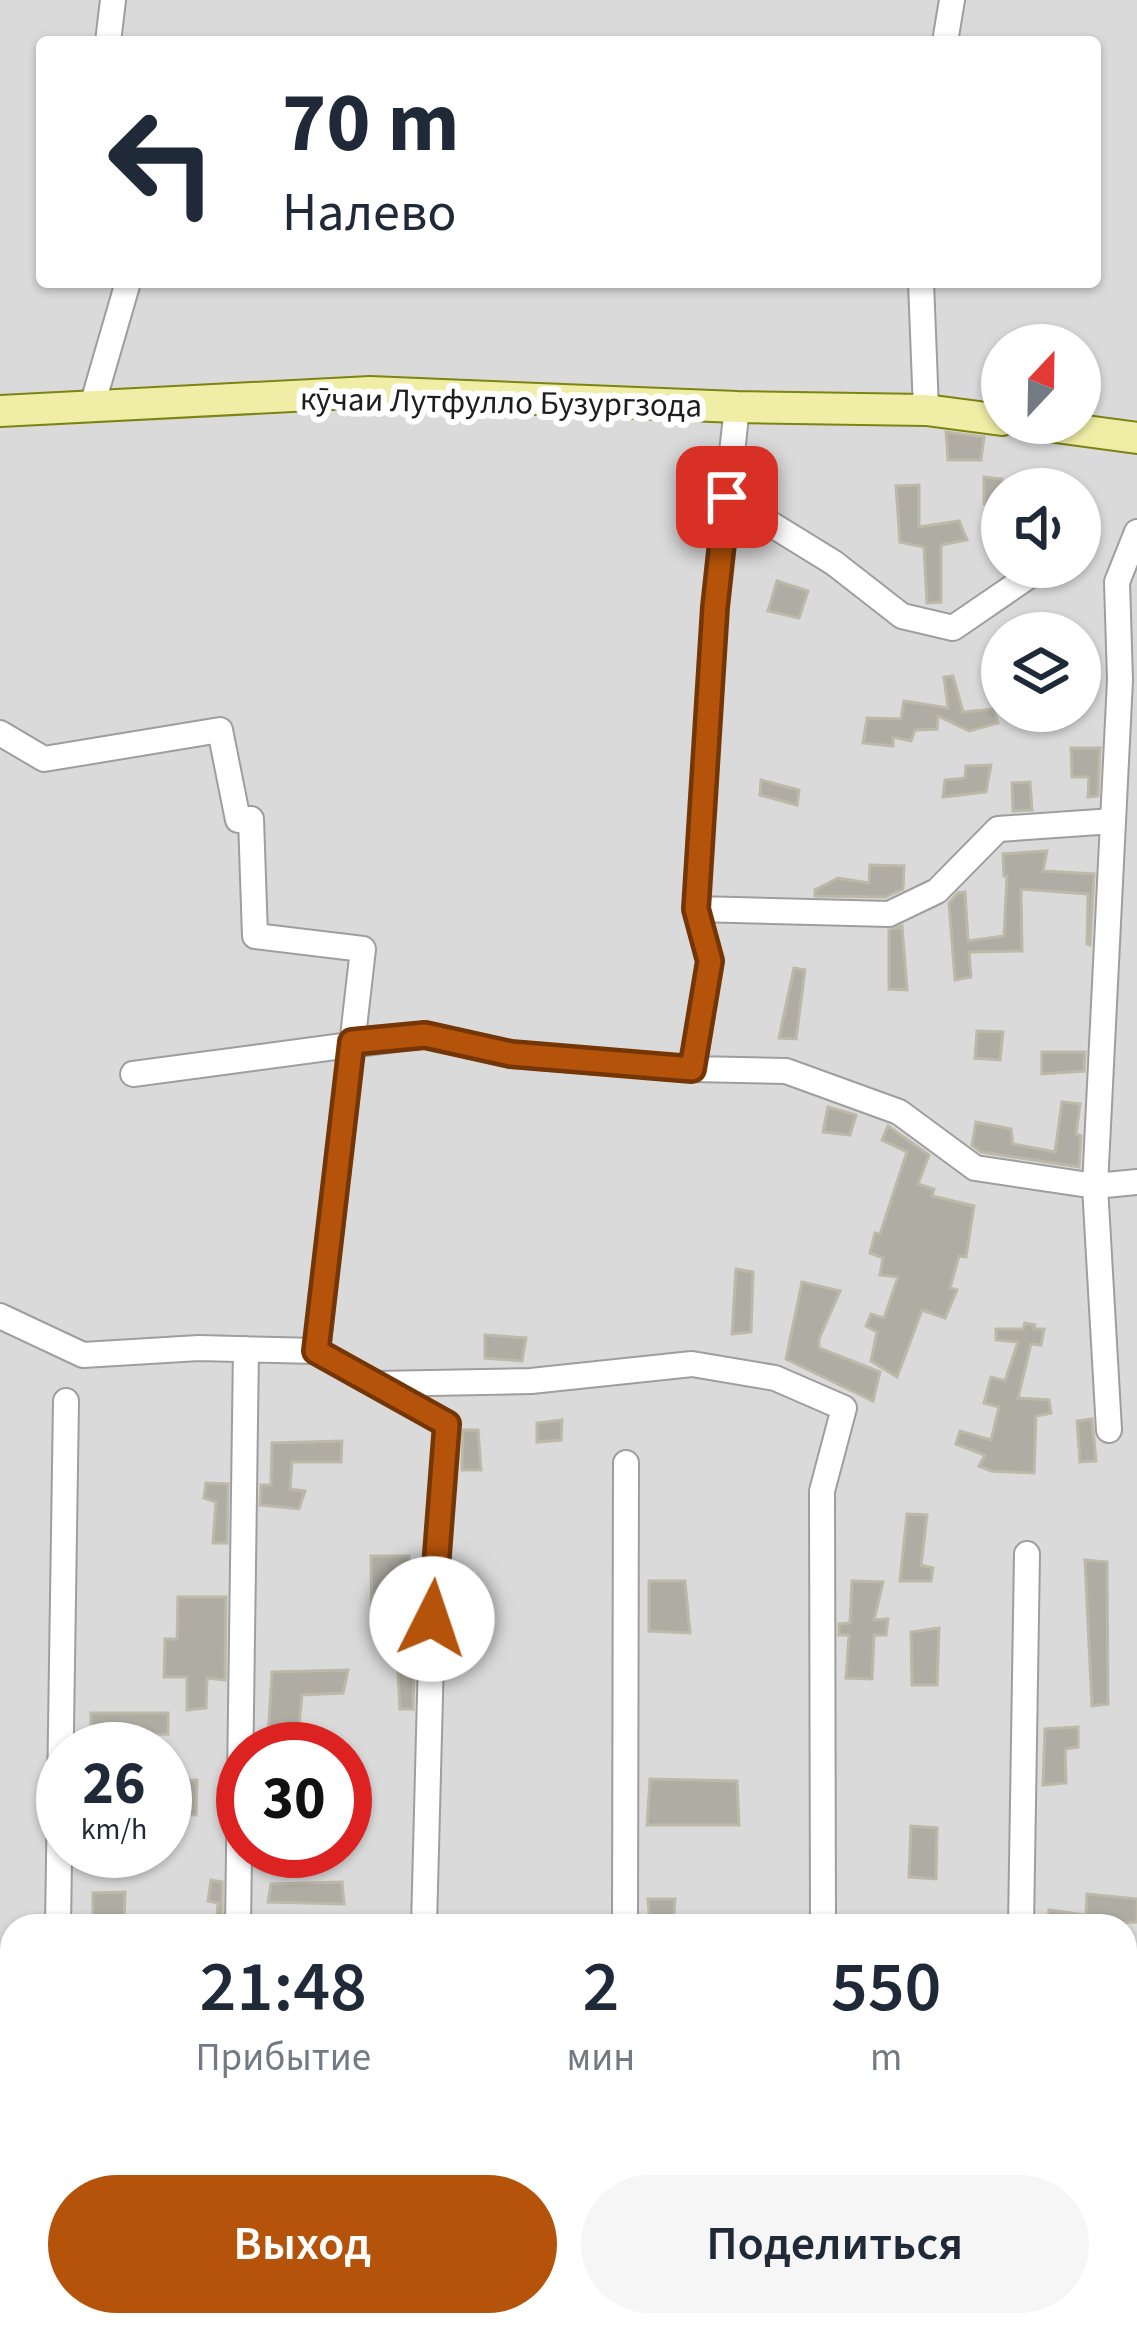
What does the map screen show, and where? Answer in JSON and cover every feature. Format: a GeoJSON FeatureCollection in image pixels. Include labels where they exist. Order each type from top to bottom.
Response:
{"type":"FeatureCollection","features":[{"type":"Feature","properties":{"kind":"main road","name":"кӯчаи Лутфулло Бузургзода"},"geometry":{"type":"LineString","coordinates":[[0,411],[370,392],[926,410],[981,417]]}},
{"type":"Feature","properties":{"kind":"main road"},"geometry":{"type":"LineString","coordinates":[[1101,433],[1137,438]]}},
{"type":"Feature","properties":{"kind":"street"},"geometry":{"type":"LineString","coordinates":[[109,36],[113,0]]}},
{"type":"Feature","properties":{"kind":"street"},"geometry":{"type":"LineString","coordinates":[[946,36],[952,0]]}},
{"type":"Feature","properties":{"kind":"street"},"geometry":{"type":"LineString","coordinates":[[92,406],[126,288]]}},
{"type":"Feature","properties":{"kind":"street"},"geometry":{"type":"LineString","coordinates":[[921,288],[926,410]]}},
{"type":"Feature","properties":{"kind":"street"},"geometry":{"type":"LineString","coordinates":[[692,1069],[710,961],[696,909],[715,607],[737,407]]}},
{"type":"Feature","properties":{"kind":"street"},"geometry":{"type":"LineString","coordinates":[[727,497],[834,563],[902,616],[952,628],[1011,588]]}},
{"type":"Feature","properties":{"kind":"street"},"geometry":{"type":"LineString","coordinates":[[1109,1430],[1094,1186],[1120,680],[1117,582],[1137,532]]}},
{"type":"Feature","properties":{"kind":"street"},"geometry":{"type":"LineString","coordinates":[[0,733],[44,759],[220,730],[238,820],[251,819],[255,936],[363,950],[316,1351]]}},
{"type":"Feature","properties":{"kind":"street"},"geometry":{"type":"LineString","coordinates":[[696,909],[889,914],[937,891],[998,829],[1113,820]]}},
{"type":"Feature","properties":{"kind":"street"},"geometry":{"type":"LineString","coordinates":[[134,1074],[425,1035],[511,1054],[692,1069],[786,1071],[899,1112],[975,1168],[1094,1186],[1137,1182]]}},
{"type":"Feature","properties":{"kind":"street"},"geometry":{"type":"LineString","coordinates":[[0,1316],[83,1354],[316,1351],[447,1424],[432,1619],[424,1914]]}},
{"type":"Feature","properties":{"kind":"street"},"geometry":{"type":"LineString","coordinates":[[238,1914],[246,1349]]}},
{"type":"Feature","properties":{"kind":"street"},"geometry":{"type":"LineString","coordinates":[[376,1384],[531,1381],[692,1364],[776,1378],[844,1408],[822,1491],[823,1914]]}},
{"type":"Feature","properties":{"kind":"street"},"geometry":{"type":"LineString","coordinates":[[58,1914],[66,1401]]}},
{"type":"Feature","properties":{"kind":"street"},"geometry":{"type":"LineString","coordinates":[[625,1914],[626,1463]]}},
{"type":"Feature","properties":{"kind":"street"},"geometry":{"type":"LineString","coordinates":[[1022,1914],[1027,1554]]}},
{"type":"Feature","properties":{"kind":"shaded area"},"geometry":{"type":"Polygon","coordinates":[[[0,0],[1137,0],[1137,1914],[0,1914],[0,0]]]}},
{"type":"Feature","properties":{"kind":"building"},"geometry":{"type":"Polygon","coordinates":[[[946,432],[981,437],[981,460],[948,460],[946,432]]]}},
{"type":"Feature","properties":{"kind":"building"},"geometry":{"type":"Polygon","coordinates":[[[919,485],[919,527],[959,521],[967,540],[941,545],[941,602],[927,603],[924,547],[900,542],[896,486],[919,485]]]}},
{"type":"Feature","properties":{"kind":"building"},"geometry":{"type":"Polygon","coordinates":[[[777,581],[808,591],[799,618],[768,611],[777,581]]]}},
{"type":"Feature","properties":{"kind":"building"},"geometry":{"type":"Polygon","coordinates":[[[953,676],[963,712],[981,710],[981,728],[969,731],[938,716],[937,729],[915,730],[911,741],[893,737],[893,746],[863,743],[867,718],[901,719],[904,701],[948,708],[944,677],[953,676]]]}},
{"type":"Feature","properties":{"kind":"building"},"geometry":{"type":"Polygon","coordinates":[[[1071,748],[1100,748],[1098,796],[1088,797],[1089,777],[1072,777],[1071,748]]]}},
{"type":"Feature","properties":{"kind":"building"},"geometry":{"type":"Polygon","coordinates":[[[991,765],[986,792],[943,797],[945,780],[965,778],[966,766],[991,765]]]}},
{"type":"Feature","properties":{"kind":"building"},"geometry":{"type":"Polygon","coordinates":[[[761,780],[799,790],[797,805],[760,795],[761,780]]]}},
{"type":"Feature","properties":{"kind":"building"},"geometry":{"type":"Polygon","coordinates":[[[1030,782],[1032,810],[1013,811],[1012,783],[1030,782]]]}},
{"type":"Feature","properties":{"kind":"building"},"geometry":{"type":"Polygon","coordinates":[[[1047,851],[1043,871],[1094,874],[1090,945],[1088,894],[1021,889],[1022,951],[969,952],[971,977],[955,980],[949,903],[965,892],[968,941],[1004,936],[1007,876],[1003,854],[1047,851]]]}},
{"type":"Feature","properties":{"kind":"building"},"geometry":{"type":"Polygon","coordinates":[[[870,865],[904,866],[903,889],[885,897],[815,896],[815,890],[838,878],[869,883],[870,865]]]}},
{"type":"Feature","properties":{"kind":"building"},"geometry":{"type":"Polygon","coordinates":[[[902,926],[907,990],[889,989],[889,930],[902,926]]]}},
{"type":"Feature","properties":{"kind":"building"},"geometry":{"type":"Polygon","coordinates":[[[794,968],[805,970],[796,1039],[779,1038],[794,968]]]}},
{"type":"Feature","properties":{"kind":"building"},"geometry":{"type":"Polygon","coordinates":[[[977,1031],[1003,1032],[1000,1060],[975,1058],[977,1031]]]}},
{"type":"Feature","properties":{"kind":"building"},"geometry":{"type":"Polygon","coordinates":[[[1042,1052],[1085,1052],[1084,1071],[1042,1074],[1042,1052]]]}},
{"type":"Feature","properties":{"kind":"building"},"geometry":{"type":"Polygon","coordinates":[[[1062,1102],[1080,1104],[1079,1167],[981,1152],[972,1145],[976,1122],[1011,1129],[1013,1144],[1055,1152],[1062,1102]]]}},
{"type":"Feature","properties":{"kind":"building"},"geometry":{"type":"Polygon","coordinates":[[[828,1107],[856,1115],[850,1135],[823,1132],[828,1107]]]}},
{"type":"Feature","properties":{"kind":"building"},"geometry":{"type":"Polygon","coordinates":[[[888,1126],[929,1155],[918,1184],[934,1189],[932,1196],[974,1206],[966,1257],[959,1256],[950,1288],[957,1290],[945,1318],[922,1310],[897,1377],[871,1361],[877,1332],[866,1326],[871,1314],[884,1318],[898,1277],[880,1275],[883,1258],[870,1253],[907,1152],[882,1140],[888,1126]]]}},
{"type":"Feature","properties":{"kind":"building"},"geometry":{"type":"Polygon","coordinates":[[[736,1269],[753,1272],[751,1332],[732,1334],[736,1269]]]}},
{"type":"Feature","properties":{"kind":"building"},"geometry":{"type":"Polygon","coordinates":[[[802,1282],[840,1291],[819,1348],[880,1372],[873,1401],[786,1359],[802,1282]]]}},
{"type":"Feature","properties":{"kind":"building"},"geometry":{"type":"Polygon","coordinates":[[[1025,1323],[1044,1329],[1041,1345],[1031,1344],[1018,1398],[1049,1400],[1051,1413],[1036,1416],[1034,1473],[991,1471],[979,1466],[985,1455],[956,1444],[960,1431],[991,1440],[999,1407],[984,1403],[991,1377],[1005,1381],[1018,1342],[996,1340],[996,1329],[1023,1329],[1025,1323]]]}},
{"type":"Feature","properties":{"kind":"building"},"geometry":{"type":"Polygon","coordinates":[[[485,1335],[526,1338],[522,1361],[485,1358],[485,1335]]]}},
{"type":"Feature","properties":{"kind":"building"},"geometry":{"type":"Polygon","coordinates":[[[1092,1419],[1096,1461],[1080,1462],[1077,1421],[1092,1419]]]}},
{"type":"Feature","properties":{"kind":"building"},"geometry":{"type":"Polygon","coordinates":[[[562,1420],[561,1440],[537,1442],[537,1423],[562,1420]]]}},
{"type":"Feature","properties":{"kind":"building"},"geometry":{"type":"Polygon","coordinates":[[[463,1430],[478,1430],[481,1470],[462,1470],[463,1430]]]}},
{"type":"Feature","properties":{"kind":"building"},"geometry":{"type":"Polygon","coordinates":[[[342,1441],[341,1462],[292,1462],[290,1489],[305,1491],[299,1509],[260,1505],[261,1485],[271,1485],[272,1443],[342,1441]]]}},
{"type":"Feature","properties":{"kind":"building"},"geometry":{"type":"Polygon","coordinates":[[[206,1483],[228,1484],[227,1543],[213,1543],[216,1502],[204,1498],[206,1483]]]}},
{"type":"Feature","properties":{"kind":"building"},"geometry":{"type":"Polygon","coordinates":[[[907,1514],[927,1515],[921,1565],[933,1568],[931,1581],[900,1581],[907,1514]]]}},
{"type":"Feature","properties":{"kind":"building"},"geometry":{"type":"Polygon","coordinates":[[[371,1556],[409,1556],[412,1615],[372,1617],[371,1556]]]}},
{"type":"Feature","properties":{"kind":"building"},"geometry":{"type":"Polygon","coordinates":[[[1085,1560],[1107,1562],[1108,1704],[1092,1706],[1085,1560]]]}},
{"type":"Feature","properties":{"kind":"building"},"geometry":{"type":"Polygon","coordinates":[[[649,1581],[685,1581],[690,1633],[649,1631],[649,1581]]]}},
{"type":"Feature","properties":{"kind":"building"},"geometry":{"type":"Polygon","coordinates":[[[852,1581],[883,1582],[874,1620],[888,1619],[886,1635],[874,1635],[872,1679],[846,1678],[849,1635],[839,1635],[839,1624],[850,1623],[852,1581]]]}},
{"type":"Feature","properties":{"kind":"building"},"geometry":{"type":"Polygon","coordinates":[[[178,1597],[226,1597],[225,1680],[207,1678],[206,1708],[187,1710],[187,1677],[164,1677],[165,1639],[177,1639],[178,1597]]]}},
{"type":"Feature","properties":{"kind":"building"},"geometry":{"type":"Polygon","coordinates":[[[939,1628],[937,1685],[912,1685],[911,1632],[939,1628]]]}},
{"type":"Feature","properties":{"kind":"building"},"geometry":{"type":"Polygon","coordinates":[[[348,1670],[343,1693],[302,1695],[299,1722],[269,1722],[272,1672],[348,1670]]]}},
{"type":"Feature","properties":{"kind":"building"},"geometry":{"type":"Polygon","coordinates":[[[398,1672],[414,1673],[413,1709],[400,1709],[398,1672]]]}},
{"type":"Feature","properties":{"kind":"building"},"geometry":{"type":"Polygon","coordinates":[[[91,1713],[168,1713],[168,1722],[91,1722],[91,1713]]]}},
{"type":"Feature","properties":{"kind":"building"},"geometry":{"type":"Polygon","coordinates":[[[1078,1727],[1078,1747],[1065,1749],[1066,1783],[1043,1785],[1045,1729],[1078,1727]]]}},
{"type":"Feature","properties":{"kind":"building"},"geometry":{"type":"Polygon","coordinates":[[[650,1779],[737,1781],[739,1825],[647,1825],[650,1779]]]}},
{"type":"Feature","properties":{"kind":"building"},"geometry":{"type":"Polygon","coordinates":[[[192,1780],[197,1780],[196,1815],[192,1815],[192,1780]]]}},
{"type":"Feature","properties":{"kind":"building"},"geometry":{"type":"Polygon","coordinates":[[[911,1826],[937,1828],[936,1879],[909,1877],[911,1826]]]}},
{"type":"Feature","properties":{"kind":"building"},"geometry":{"type":"Polygon","coordinates":[[[211,1880],[222,1882],[222,1914],[217,1914],[218,1903],[208,1901],[211,1880]]]}},
{"type":"Feature","properties":{"kind":"building"},"geometry":{"type":"Polygon","coordinates":[[[342,1882],[344,1904],[268,1902],[271,1884],[342,1882]]]}},
{"type":"Feature","properties":{"kind":"building"},"geometry":{"type":"Polygon","coordinates":[[[125,1892],[124,1914],[93,1914],[93,1893],[125,1892]]]}},
{"type":"Feature","properties":{"kind":"building"},"geometry":{"type":"Polygon","coordinates":[[[1087,1894],[1137,1899],[1137,1914],[1086,1914],[1087,1894]]]}},
{"type":"Feature","properties":{"kind":"building"},"geometry":{"type":"Polygon","coordinates":[[[648,1899],[675,1899],[674,1914],[649,1914],[648,1899]]]}},
{"type":"Feature","properties":{"kind":"route"},"geometry":{"type":"LineString","coordinates":[[432,1619],[447,1424],[316,1351],[352,1042],[425,1035],[511,1054],[692,1069],[710,961],[696,909],[715,607],[727,497]]}}]}
